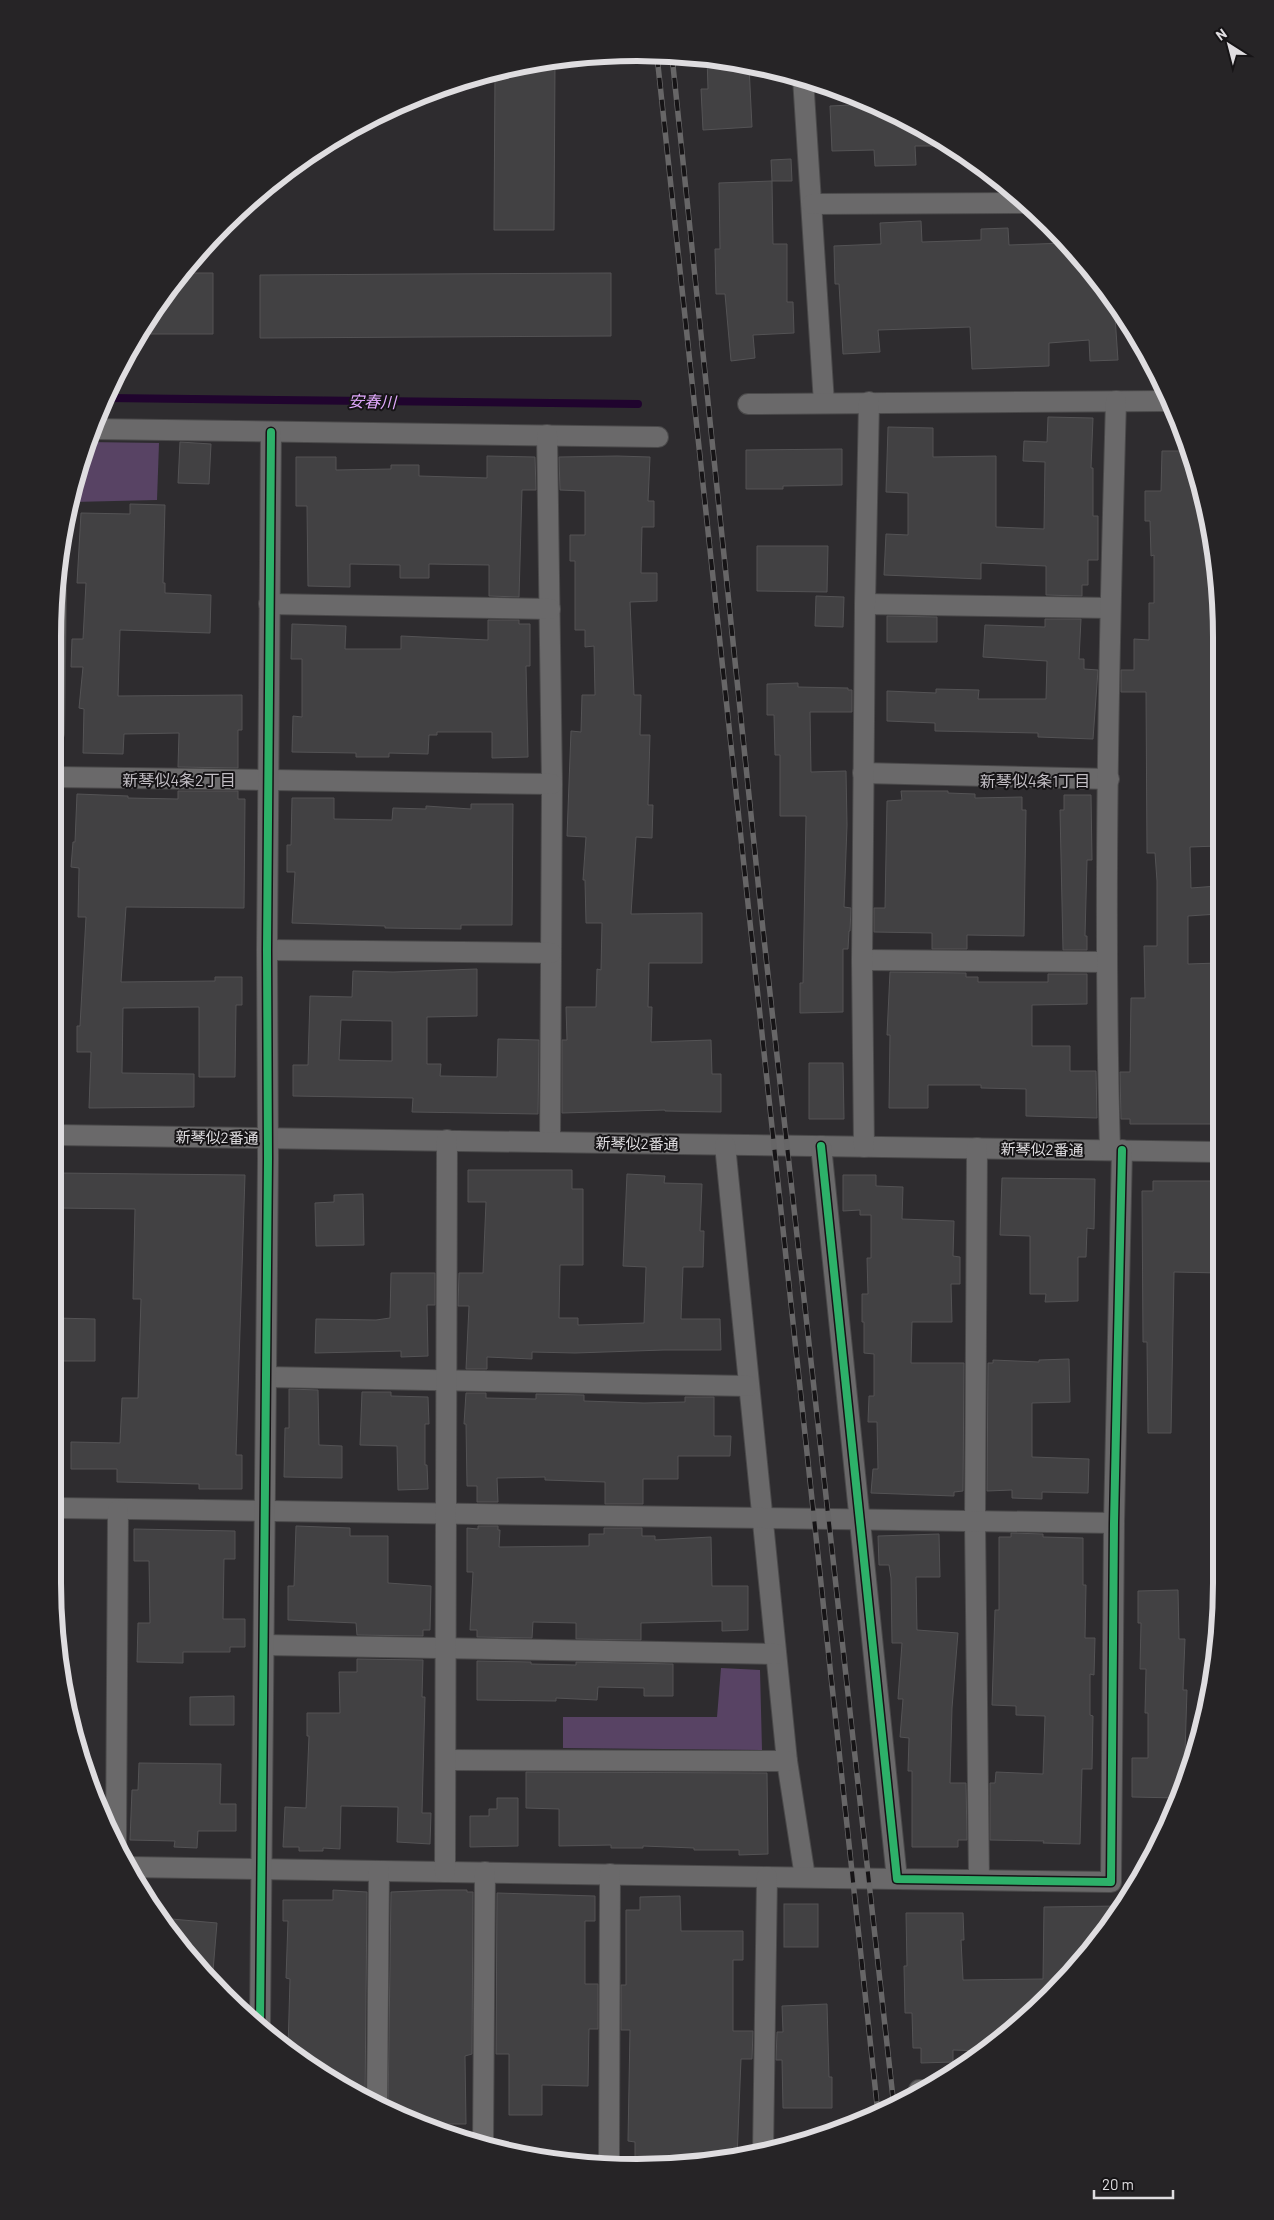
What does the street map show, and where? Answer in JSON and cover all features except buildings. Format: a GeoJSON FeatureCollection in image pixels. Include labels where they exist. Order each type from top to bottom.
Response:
{"type":"FeatureCollection","features":[{"type":"Feature","properties":{"kind":"street"},"geometry":{"type":"LineString","coordinates":[[804,86],[824,403]]}},
{"type":"Feature","properties":{"kind":"street"},"geometry":{"type":"LineString","coordinates":[[812,204],[1016,203]]}},
{"type":"Feature","properties":{"kind":"street"},"geometry":{"type":"LineString","coordinates":[[136,1867],[1111,1882],[1116,1150],[1107,962],[1110,608],[1116,401]]}},
{"type":"Feature","properties":{"kind":"street"},"geometry":{"type":"LineString","coordinates":[[748,404],[1162,401]]}},
{"type":"Feature","properties":{"kind":"street"},"geometry":{"type":"LineString","coordinates":[[864,1147],[863,774],[869,402]]}},
{"type":"Feature","properties":{"kind":"street"},"geometry":{"type":"LineString","coordinates":[[100,429],[658,437]]}},
{"type":"Feature","properties":{"kind":"street"},"geometry":{"type":"LineString","coordinates":[[260,2018],[266,1512],[268,1138],[266,950],[272,432]]}},
{"type":"Feature","properties":{"kind":"street"},"geometry":{"type":"LineString","coordinates":[[548,435],[552,784],[550,1142]]}},
{"type":"Feature","properties":{"kind":"street"},"geometry":{"type":"LineString","coordinates":[[270,604],[550,609]]}},
{"type":"Feature","properties":{"kind":"street"},"geometry":{"type":"LineString","coordinates":[[865,604],[1110,608]]}},
{"type":"Feature","properties":{"kind":"street"},"geometry":{"type":"LineString","coordinates":[[863,774],[1109,779]]}},
{"type":"Feature","properties":{"kind":"street"},"geometry":{"type":"LineString","coordinates":[[61,778],[552,784]]}},
{"type":"Feature","properties":{"kind":"street"},"geometry":{"type":"LineString","coordinates":[[266,950],[550,952]]}},
{"type":"Feature","properties":{"kind":"street"},"geometry":{"type":"LineString","coordinates":[[862,960],[1107,962]]}},
{"type":"Feature","properties":{"kind":"street","name":"新琴似2番通"},"geometry":{"type":"LineString","coordinates":[[61,1135],[1213,1152]]}},
{"type":"Feature","properties":{"kind":"street"},"geometry":{"type":"LineString","coordinates":[[445,1872],[447,1648],[444,1514],[447,1140]]}},
{"type":"Feature","properties":{"kind":"street"},"geometry":{"type":"LineString","coordinates":[[725,1145],[761,1518],[787,1761],[805,1877]]}},
{"type":"Feature","properties":{"kind":"street"},"geometry":{"type":"LineString","coordinates":[[821,1146],[897,1880]]}},
{"type":"Feature","properties":{"kind":"street"},"geometry":{"type":"LineString","coordinates":[[977,1148],[975,1521],[979,1880]]}},
{"type":"Feature","properties":{"kind":"street"},"geometry":{"type":"LineString","coordinates":[[266,1377],[748,1386]]}},
{"type":"Feature","properties":{"kind":"street"},"geometry":{"type":"LineString","coordinates":[[61,1508],[1114,1523]]}},
{"type":"Feature","properties":{"kind":"street"},"geometry":{"type":"LineString","coordinates":[[116,1827],[118,1510]]}},
{"type":"Feature","properties":{"kind":"street"},"geometry":{"type":"LineString","coordinates":[[264,1646],[776,1654]]}},
{"type":"Feature","properties":{"kind":"street"},"geometry":{"type":"LineString","coordinates":[[446,1760],[787,1761]]}},
{"type":"Feature","properties":{"kind":"street"},"geometry":{"type":"LineString","coordinates":[[377,2096],[379,1871]]}},
{"type":"Feature","properties":{"kind":"street"},"geometry":{"type":"LineString","coordinates":[[483,2137],[485,1872]]}},
{"type":"Feature","properties":{"kind":"street"},"geometry":{"type":"LineString","coordinates":[[609,2158],[610,1874]]}},
{"type":"Feature","properties":{"kind":"street"},"geometry":{"type":"LineString","coordinates":[[763,2145],[767,1876]]}},
{"type":"Feature","properties":{"kind":"shaded area"},"geometry":{"type":"Polygon","coordinates":[[[96,442],[159,443],[157,500],[78,502],[96,442]]]}},
{"type":"Feature","properties":{"kind":"shaded area"},"geometry":{"type":"Polygon","coordinates":[[[721,1668],[760,1670],[762,1750],[563,1748],[563,1717],[717,1717],[721,1668]]]}},
{"type":"Feature","properties":{"kind":"waterway","name":"安春川"},"geometry":{"type":"LineString","coordinates":[[114,398],[638,404]]}},
{"type":"Feature","properties":{"kind":"railway"},"geometry":{"type":"LineString","coordinates":[[658,62],[877,2106]]}},
{"type":"Feature","properties":{"kind":"railway"},"geometry":{"type":"LineString","coordinates":[[673,62],[763,930],[893,2098]]}},
{"type":"Feature","properties":{"kind":"cycle path"},"geometry":{"type":"LineString","coordinates":[[260,2018],[268,1158],[267,950],[271,432]]}},
{"type":"Feature","properties":{"kind":"cycle path"},"geometry":{"type":"LineString","coordinates":[[821,1146],[897,1879],[1111,1882],[1114,1523],[1122,1150]]}},
{"type":"Feature","properties":{"kind":"district","name":"新琴似4条2丁目"},"geometry":{"type":"Point","coordinates":[179,779]}},
{"type":"Feature","properties":{"kind":"district","name":"新琴似4条1丁目"},"geometry":{"type":"Point","coordinates":[1035,780]}}]}
